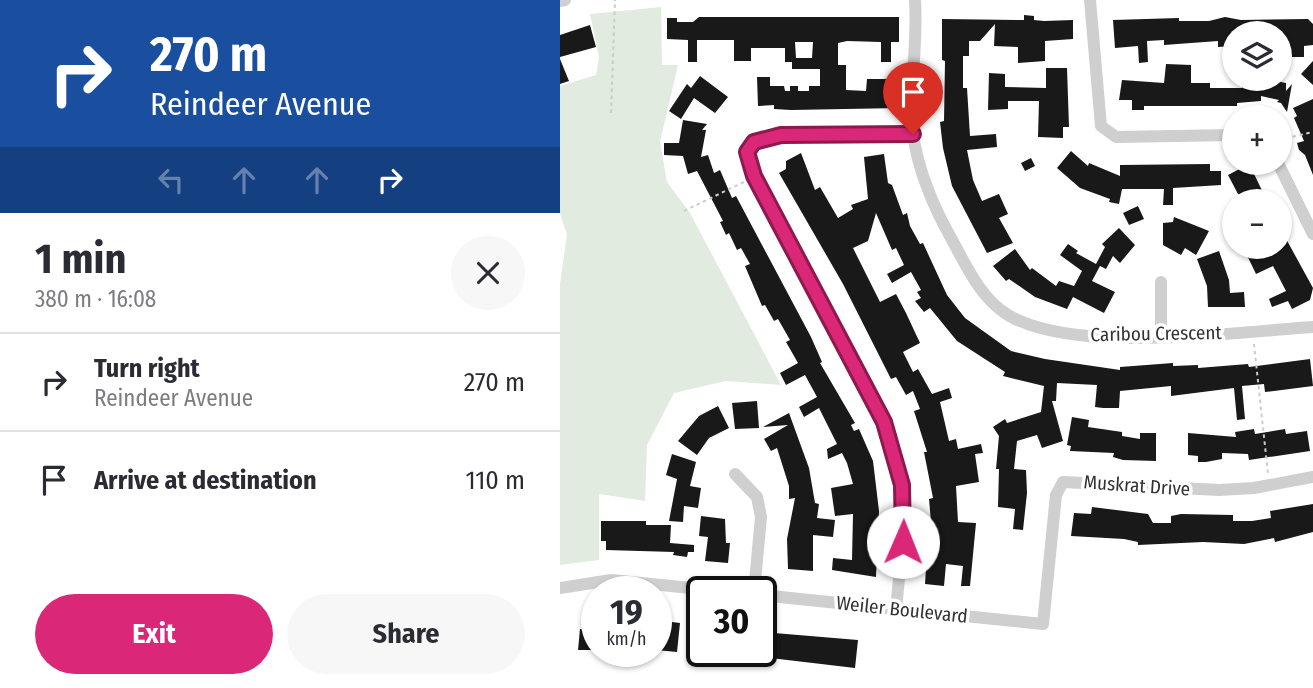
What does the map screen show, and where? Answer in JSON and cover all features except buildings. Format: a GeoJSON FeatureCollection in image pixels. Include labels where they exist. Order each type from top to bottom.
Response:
{"type":"FeatureCollection","features":[{"type":"Feature","properties":{"kind":"street"},"geometry":{"type":"LineString","coordinates":[[560,1],[565,0]]}},
{"type":"Feature","properties":{"kind":"street","name":"Caribou Crescent"},"geometry":{"type":"LineString","coordinates":[[915,0],[913,134],[928,188],[942,222],[974,279],[1005,313],[1041,329],[1062,333],[1161,337],[1313,327]]}},
{"type":"Feature","properties":{"kind":"street"},"geometry":{"type":"LineString","coordinates":[[1090,0],[1101,126],[1106,133],[1116,137],[1222,135]]}},
{"type":"Feature","properties":{"kind":"street"},"geometry":{"type":"LineString","coordinates":[[896,609],[904,508],[899,469],[889,434],[877,406],[755,177],[747,150],[749,145],[763,137],[913,134]]}},
{"type":"Feature","properties":{"kind":"street"},"geometry":{"type":"LineString","coordinates":[[1284,175],[1313,234]]}},
{"type":"Feature","properties":{"kind":"street"},"geometry":{"type":"LineString","coordinates":[[1161,282],[1161,337]]}},
{"type":"Feature","properties":{"kind":"street"},"geometry":{"type":"LineString","coordinates":[[734,474],[757,497],[761,517],[755,576]]}},
{"type":"Feature","properties":{"kind":"street","name":"Muskrat Drive"},"geometry":{"type":"LineString","coordinates":[[1043,624],[1056,495],[1063,482],[1219,490],[1313,477]]}},
{"type":"Feature","properties":{"kind":"street"},"geometry":{"type":"LineString","coordinates":[[560,588],[611,580],[686,588]]}},
{"type":"Feature","properties":{"kind":"street","name":"Weiler Boulevard"},"geometry":{"type":"LineString","coordinates":[[777,597],[1043,624]]}},
{"type":"Feature","properties":{"kind":"path"},"geometry":{"type":"LineString","coordinates":[[611,113],[615,0]]}},
{"type":"Feature","properties":{"kind":"path"},"geometry":{"type":"LineString","coordinates":[[1292,137],[1313,132]]}},
{"type":"Feature","properties":{"kind":"path"},"geometry":{"type":"LineString","coordinates":[[684,211],[755,177]]}},
{"type":"Feature","properties":{"kind":"path"},"geometry":{"type":"LineString","coordinates":[[1252,331],[1269,485]]}},
{"type":"Feature","properties":{"kind":"shaded area"},"geometry":{"type":"Polygon","coordinates":[[[661,7],[662,65],[678,65],[660,142],[667,182],[690,213],[781,385],[726,381],[674,393],[647,445],[645,501],[599,494],[599,560],[560,565],[560,284],[567,234],[560,214],[560,86],[596,75],[599,57],[590,14],[661,7]]]}},
{"type":"Feature","properties":{"kind":"route"},"geometry":{"type":"LineString","coordinates":[[903,542],[902,485],[884,422],[754,176],[747,152],[749,145],[763,137],[781,135],[913,134]]}}]}
